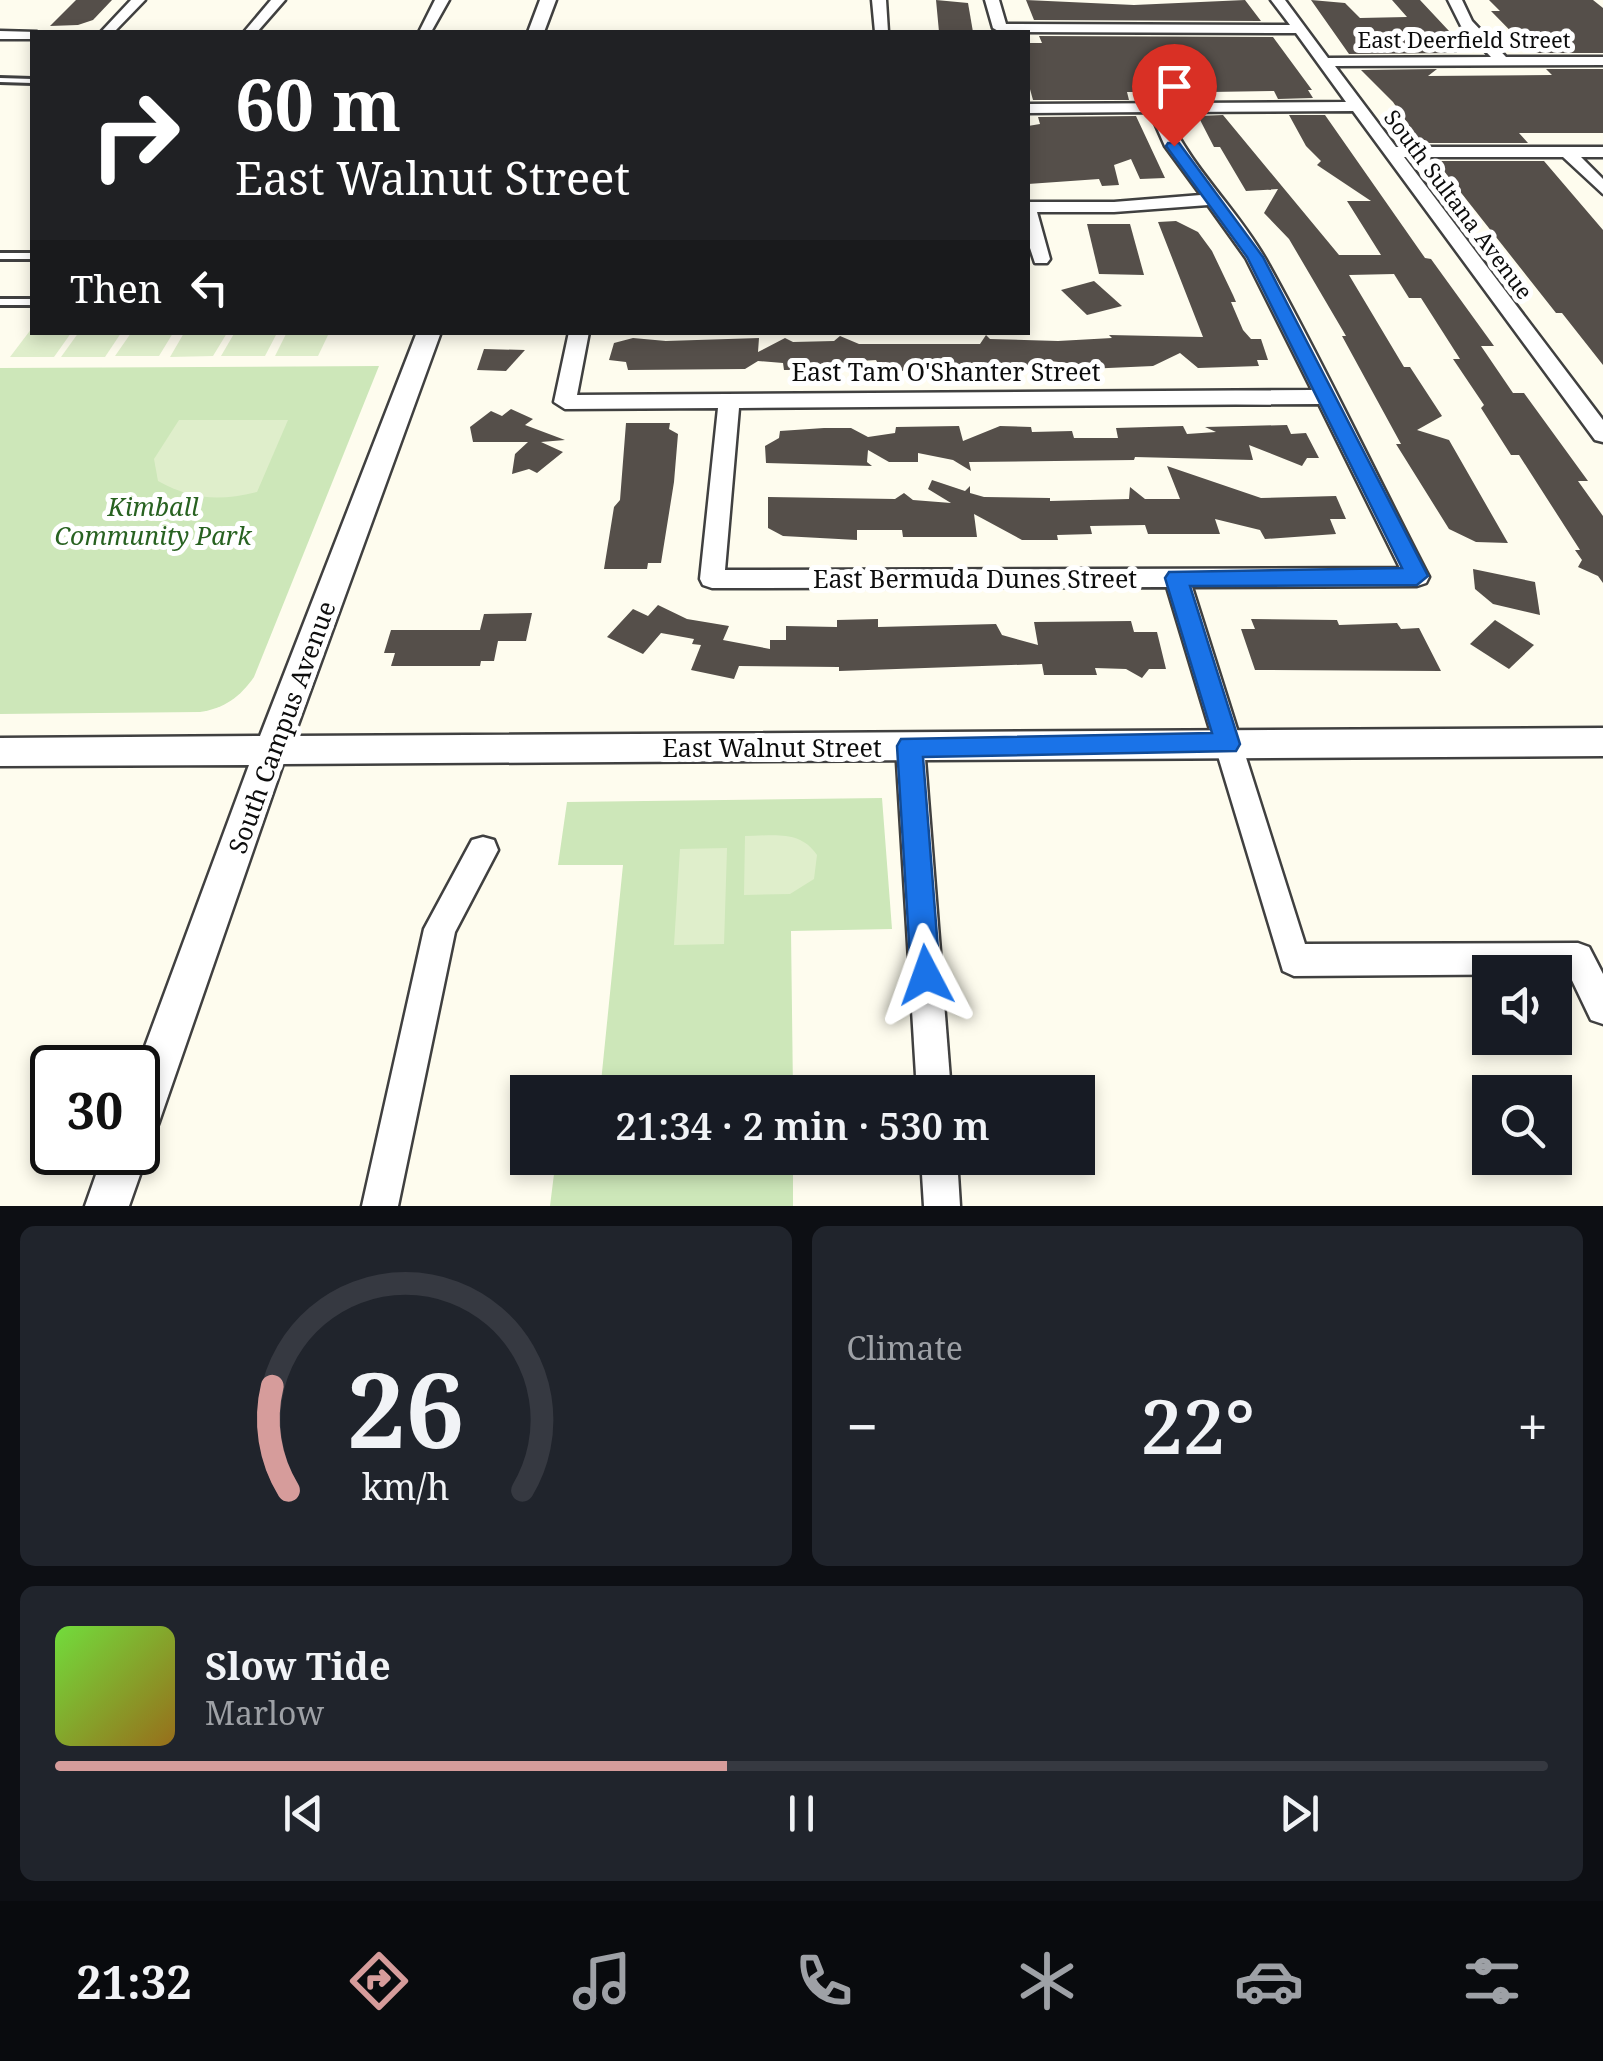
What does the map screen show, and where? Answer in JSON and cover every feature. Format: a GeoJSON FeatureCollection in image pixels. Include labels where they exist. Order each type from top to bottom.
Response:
{"type":"FeatureCollection","features":[{"type":"Feature","properties":{"kind":"street"},"geometry":{"type":"LineString","coordinates":[[109,30],[138,0]]}},
{"type":"Feature","properties":{"kind":"street"},"geometry":{"type":"LineString","coordinates":[[252,30],[278,0]]}},
{"type":"Feature","properties":{"kind":"street"},"geometry":{"type":"LineString","coordinates":[[426,30],[442,0]]}},
{"type":"Feature","properties":{"kind":"street"},"geometry":{"type":"LineString","coordinates":[[537,30],[548,0]]}},
{"type":"Feature","properties":{"kind":"street"},"geometry":{"type":"LineString","coordinates":[[879,0],[882,30]]}},
{"type":"Feature","properties":{"kind":"street"},"geometry":{"type":"LineString","coordinates":[[992,0],[1000,28],[1300,29]]}},
{"type":"Feature","properties":{"kind":"street","name":"South Sultana Avenue"},"geometry":{"type":"LineString","coordinates":[[1278,0],[1593,407],[1603,435]]}},
{"type":"Feature","properties":{"kind":"street"},"geometry":{"type":"LineString","coordinates":[[1455,0],[1466,24],[1502,61]]}},
{"type":"Feature","properties":{"kind":"street"},"geometry":{"type":"LineString","coordinates":[[0,35],[30,35]]}},
{"type":"Feature","properties":{"kind":"street","name":"East Deerfield Street"},"geometry":{"type":"LineString","coordinates":[[1325,62],[1603,61]]}},
{"type":"Feature","properties":{"kind":"street"},"geometry":{"type":"LineString","coordinates":[[1030,108],[1358,106]]}},
{"type":"Feature","properties":{"kind":"street"},"geometry":{"type":"LineString","coordinates":[[1156,107],[1174,146],[1254,257],[1327,397]]}},
{"type":"Feature","properties":{"kind":"street"},"geometry":{"type":"LineString","coordinates":[[1392,152],[1603,152]]}},
{"type":"Feature","properties":{"kind":"street"},"geometry":{"type":"LineString","coordinates":[[1566,152],[1603,189]]}},
{"type":"Feature","properties":{"kind":"street"},"geometry":{"type":"LineString","coordinates":[[1030,209],[1216,200]]}},
{"type":"Feature","properties":{"kind":"street"},"geometry":{"type":"LineString","coordinates":[[1030,217],[1040,259]]}},
{"type":"Feature","properties":{"kind":"street","name":"South Campus Avenue"},"geometry":{"type":"LineString","coordinates":[[160,1060],[271,750],[428,335]]}},
{"type":"Feature","properties":{"kind":"street","name":"East Tam O'Shanter Street"},"geometry":{"type":"LineString","coordinates":[[578,335],[564,402],[1327,397]]}},
{"type":"Feature","properties":{"kind":"street","name":"East Bermuda Dunes Street"},"geometry":{"type":"LineString","coordinates":[[729,400],[712,579],[1417,576],[1327,397]]}},
{"type":"Feature","properties":{"kind":"street"},"geometry":{"type":"LineString","coordinates":[[1176,578],[1294,960],[1578,958],[1603,1008]]}},
{"type":"Feature","properties":{"kind":"street","name":"East Walnut Street"},"geometry":{"type":"LineString","coordinates":[[0,752],[1603,742]]}},
{"type":"Feature","properties":{"kind":"street"},"geometry":{"type":"LineString","coordinates":[[910,746],[933,1075]]}},
{"type":"Feature","properties":{"kind":"street"},"geometry":{"type":"LineString","coordinates":[[380,1206],[440,929],[484,850]]}},
{"type":"Feature","properties":{"kind":"street"},"geometry":{"type":"LineString","coordinates":[[107,1206],[118,1175]]}},
{"type":"Feature","properties":{"kind":"street"},"geometry":{"type":"LineString","coordinates":[[939,1175],[942,1206]]}},
{"type":"Feature","properties":{"kind":"lane"},"geometry":{"type":"LineString","coordinates":[[0,80],[30,81]]}},
{"type":"Feature","properties":{"kind":"lane"},"geometry":{"type":"LineString","coordinates":[[0,256],[30,256]]}},
{"type":"Feature","properties":{"kind":"lane"},"geometry":{"type":"LineString","coordinates":[[0,302],[30,302]]}},
{"type":"Feature","properties":{"kind":"green space"},"geometry":{"type":"Polygon","coordinates":[[[30,331],[30,335],[70,335],[54,357],[10,357],[30,331]]]}},
{"type":"Feature","properties":{"kind":"green space"},"geometry":{"type":"Polygon","coordinates":[[[77,335],[120,335],[105,357],[61,357],[77,335]]]}},
{"type":"Feature","properties":{"kind":"green space"},"geometry":{"type":"Polygon","coordinates":[[[129,335],[172,335],[159,356],[115,356],[129,335]]]}},
{"type":"Feature","properties":{"kind":"green space"},"geometry":{"type":"Polygon","coordinates":[[[182,335],[226,335],[213,356],[170,357],[182,335]]]}},
{"type":"Feature","properties":{"kind":"green space"},"geometry":{"type":"Polygon","coordinates":[[[233,335],[276,335],[265,356],[221,356],[233,335]]]}},
{"type":"Feature","properties":{"kind":"green space"},"geometry":{"type":"Polygon","coordinates":[[[286,335],[328,335],[318,356],[275,356],[286,335]]]}},
{"type":"Feature","properties":{"kind":"green space","name":"Kimball Community Park"},"geometry":{"type":"Polygon","coordinates":[[[379,366],[254,677],[237,696],[217,708],[200,712],[0,714],[0,368],[379,366]]]}},
{"type":"Feature","properties":{"kind":"green space"},"geometry":{"type":"Polygon","coordinates":[[[179,420],[288,420],[257,492],[218,497],[183,492],[158,481],[154,459],[179,420]]]}},
{"type":"Feature","properties":{"kind":"green space"},"geometry":{"type":"Polygon","coordinates":[[[882,798],[892,929],[791,931],[793,1075],[602,1075],[623,865],[558,865],[567,802],[882,798]]]}},
{"type":"Feature","properties":{"kind":"green space"},"geometry":{"type":"Polygon","coordinates":[[[745,836],[785,836],[802,841],[817,855],[814,879],[790,894],[744,895],[745,836]]]}},
{"type":"Feature","properties":{"kind":"green space"},"geometry":{"type":"Polygon","coordinates":[[[727,848],[724,944],[674,945],[680,849],[727,848]]]}},
{"type":"Feature","properties":{"kind":"green space"},"geometry":{"type":"Polygon","coordinates":[[[554,1175],[793,1175],[793,1206],[550,1206],[554,1175]]]}},
{"type":"Feature","properties":{"kind":"building"},"geometry":{"type":"Polygon","coordinates":[[[76,0],[112,0],[93,20],[50,26],[76,0]]]}},
{"type":"Feature","properties":{"kind":"building"},"geometry":{"type":"Polygon","coordinates":[[[936,0],[968,3],[973,30],[939,30],[936,0]]]}},
{"type":"Feature","properties":{"kind":"building"},"geometry":{"type":"Polygon","coordinates":[[[1026,0],[1134,5],[1245,0],[1261,21],[1034,20],[1026,0]]]}},
{"type":"Feature","properties":{"kind":"building"},"geometry":{"type":"Polygon","coordinates":[[[1311,0],[1345,3],[1360,18],[1407,17],[1392,0],[1420,0],[1464,47],[1457,53],[1349,54],[1311,0]]]}},
{"type":"Feature","properties":{"kind":"building"},"geometry":{"type":"Polygon","coordinates":[[[1489,0],[1593,0],[1603,8],[1603,53],[1532,53],[1491,11],[1500,11],[1489,0]]]}},
{"type":"Feature","properties":{"kind":"building"},"geometry":{"type":"Polygon","coordinates":[[[1039,36],[1273,37],[1312,90],[1308,90],[1313,98],[1278,99],[1274,91],[1210,92],[1201,86],[1209,99],[1190,99],[1187,92],[1127,92],[1129,100],[1033,100],[1030,43],[1042,43],[1039,36]]]}},
{"type":"Feature","properties":{"kind":"building"},"geometry":{"type":"Polygon","coordinates":[[[1437,69],[1428,76],[1552,75],[1546,69],[1603,69],[1603,133],[1519,133],[1528,143],[1421,143],[1393,102],[1361,70],[1437,69]]]}},
{"type":"Feature","properties":{"kind":"building"},"geometry":{"type":"Polygon","coordinates":[[[1223,115],[1339,255],[1381,255],[1347,201],[1371,201],[1317,165],[1321,161],[1306,146],[1289,115],[1325,115],[1425,258],[1431,259],[1494,346],[1481,346],[1513,393],[1524,393],[1588,481],[1578,481],[1603,516],[1603,583],[1598,576],[1578,567],[1582,560],[1575,550],[1580,550],[1519,455],[1511,455],[1481,408],[1484,405],[1453,359],[1460,359],[1421,298],[1409,298],[1394,274],[1349,275],[1404,367],[1410,367],[1442,416],[1417,430],[1449,440],[1508,543],[1476,542],[1449,529],[1396,444],[1401,444],[1342,336],[1346,336],[1289,239],[1264,213],[1278,189],[1246,191],[1220,147],[1214,147],[1198,116],[1223,115]]]}},
{"type":"Feature","properties":{"kind":"building"},"geometry":{"type":"Polygon","coordinates":[[[1136,116],[1165,178],[1140,179],[1131,159],[1114,165],[1119,185],[1102,186],[1099,179],[1030,184],[1030,126],[1040,124],[1038,117],[1136,116]]]}},
{"type":"Feature","properties":{"kind":"building"},"geometry":{"type":"Polygon","coordinates":[[[1436,161],[1544,161],[1603,230],[1603,365],[1562,313],[1556,313],[1436,161]]]}},
{"type":"Feature","properties":{"kind":"building"},"geometry":{"type":"Polygon","coordinates":[[[1176,221],[1198,232],[1212,251],[1236,302],[1231,302],[1243,330],[1251,339],[1261,339],[1268,360],[1257,360],[1259,366],[1198,368],[1180,353],[1153,366],[1086,369],[1084,365],[1050,361],[1049,368],[1012,367],[988,374],[986,363],[961,363],[955,371],[882,371],[876,360],[845,362],[846,370],[784,370],[783,363],[758,361],[745,369],[628,370],[626,362],[609,360],[614,343],[633,338],[759,338],[758,352],[785,338],[793,342],[834,341],[840,336],[859,344],[980,344],[986,335],[990,339],[1058,341],[1112,338],[1109,335],[1203,337],[1158,222],[1176,221]]]}},
{"type":"Feature","properties":{"kind":"building"},"geometry":{"type":"Polygon","coordinates":[[[1087,224],[1130,224],[1144,275],[1099,274],[1087,224]]]}},
{"type":"Feature","properties":{"kind":"building"},"geometry":{"type":"Polygon","coordinates":[[[1094,281],[1122,306],[1087,315],[1061,290],[1094,281]]]}},
{"type":"Feature","properties":{"kind":"building"},"geometry":{"type":"Polygon","coordinates":[[[484,349],[525,350],[506,371],[477,370],[484,349]]]}},
{"type":"Feature","properties":{"kind":"building"},"geometry":{"type":"Polygon","coordinates":[[[511,409],[533,419],[525,425],[565,440],[541,442],[563,452],[537,473],[529,469],[512,474],[515,454],[528,442],[473,442],[470,427],[491,411],[502,416],[511,409]]]}},
{"type":"Feature","properties":{"kind":"building"},"geometry":{"type":"Polygon","coordinates":[[[626,423],[670,423],[669,429],[678,434],[674,482],[661,563],[648,563],[647,569],[604,569],[614,507],[620,500],[626,423]]]}},
{"type":"Feature","properties":{"kind":"building"},"geometry":{"type":"Polygon","coordinates":[[[1287,425],[1291,434],[1306,433],[1319,458],[1307,458],[1302,466],[1249,445],[1253,460],[1135,457],[969,462],[971,471],[953,460],[918,453],[918,462],[889,462],[868,450],[867,462],[872,466],[766,463],[765,446],[779,438],[780,431],[824,428],[851,428],[868,437],[895,433],[896,427],[959,426],[963,441],[1000,426],[1031,427],[1032,432],[1072,431],[1074,438],[1118,438],[1116,428],[1183,426],[1187,434],[1216,432],[1205,427],[1287,425]]]}},
{"type":"Feature","properties":{"kind":"building"},"geometry":{"type":"Polygon","coordinates":[[[1167,466],[1261,498],[1336,496],[1346,519],[1330,519],[1336,534],[1265,539],[1260,530],[1215,519],[1220,534],[1148,534],[1145,525],[1090,526],[1092,534],[1057,535],[1058,540],[1022,540],[974,514],[977,537],[903,537],[902,530],[857,530],[857,540],[783,536],[768,528],[768,497],[895,499],[904,493],[913,500],[951,503],[928,489],[932,480],[965,491],[970,486],[970,493],[984,497],[1050,501],[1129,499],[1130,487],[1145,499],[1180,499],[1167,466]]]}},
{"type":"Feature","properties":{"kind":"building"},"geometry":{"type":"Polygon","coordinates":[[[1473,569],[1535,582],[1540,615],[1493,604],[1475,589],[1473,569]]]}},
{"type":"Feature","properties":{"kind":"building"},"geometry":{"type":"Polygon","coordinates":[[[658,605],[687,619],[729,626],[723,640],[770,649],[770,640],[786,640],[786,626],[837,627],[837,620],[878,619],[878,627],[996,624],[1002,635],[1038,645],[1034,622],[1131,621],[1134,632],[1157,632],[1166,669],[1149,669],[1142,678],[1126,669],[1095,668],[1097,675],[1044,675],[1042,664],[839,671],[839,667],[739,666],[734,679],[691,670],[701,645],[692,644],[694,639],[661,633],[643,654],[607,637],[633,609],[648,616],[658,605]]]}},
{"type":"Feature","properties":{"kind":"building"},"geometry":{"type":"Polygon","coordinates":[[[532,613],[526,641],[498,641],[494,661],[481,661],[480,666],[391,666],[395,653],[384,653],[391,630],[480,630],[484,614],[532,613]]]}},
{"type":"Feature","properties":{"kind":"building"},"geometry":{"type":"Polygon","coordinates":[[[1251,619],[1337,620],[1339,625],[1397,623],[1401,629],[1419,628],[1441,671],[1255,670],[1241,629],[1255,629],[1251,619]]]}},
{"type":"Feature","properties":{"kind":"building"},"geometry":{"type":"Polygon","coordinates":[[[1495,620],[1534,645],[1509,669],[1470,644],[1495,620]]]}},
{"type":"Feature","properties":{"kind":"route"},"geometry":{"type":"LineString","coordinates":[[926,975],[910,746],[1228,744],[1176,578],[1417,576],[1254,257],[1174,146]]}}]}
